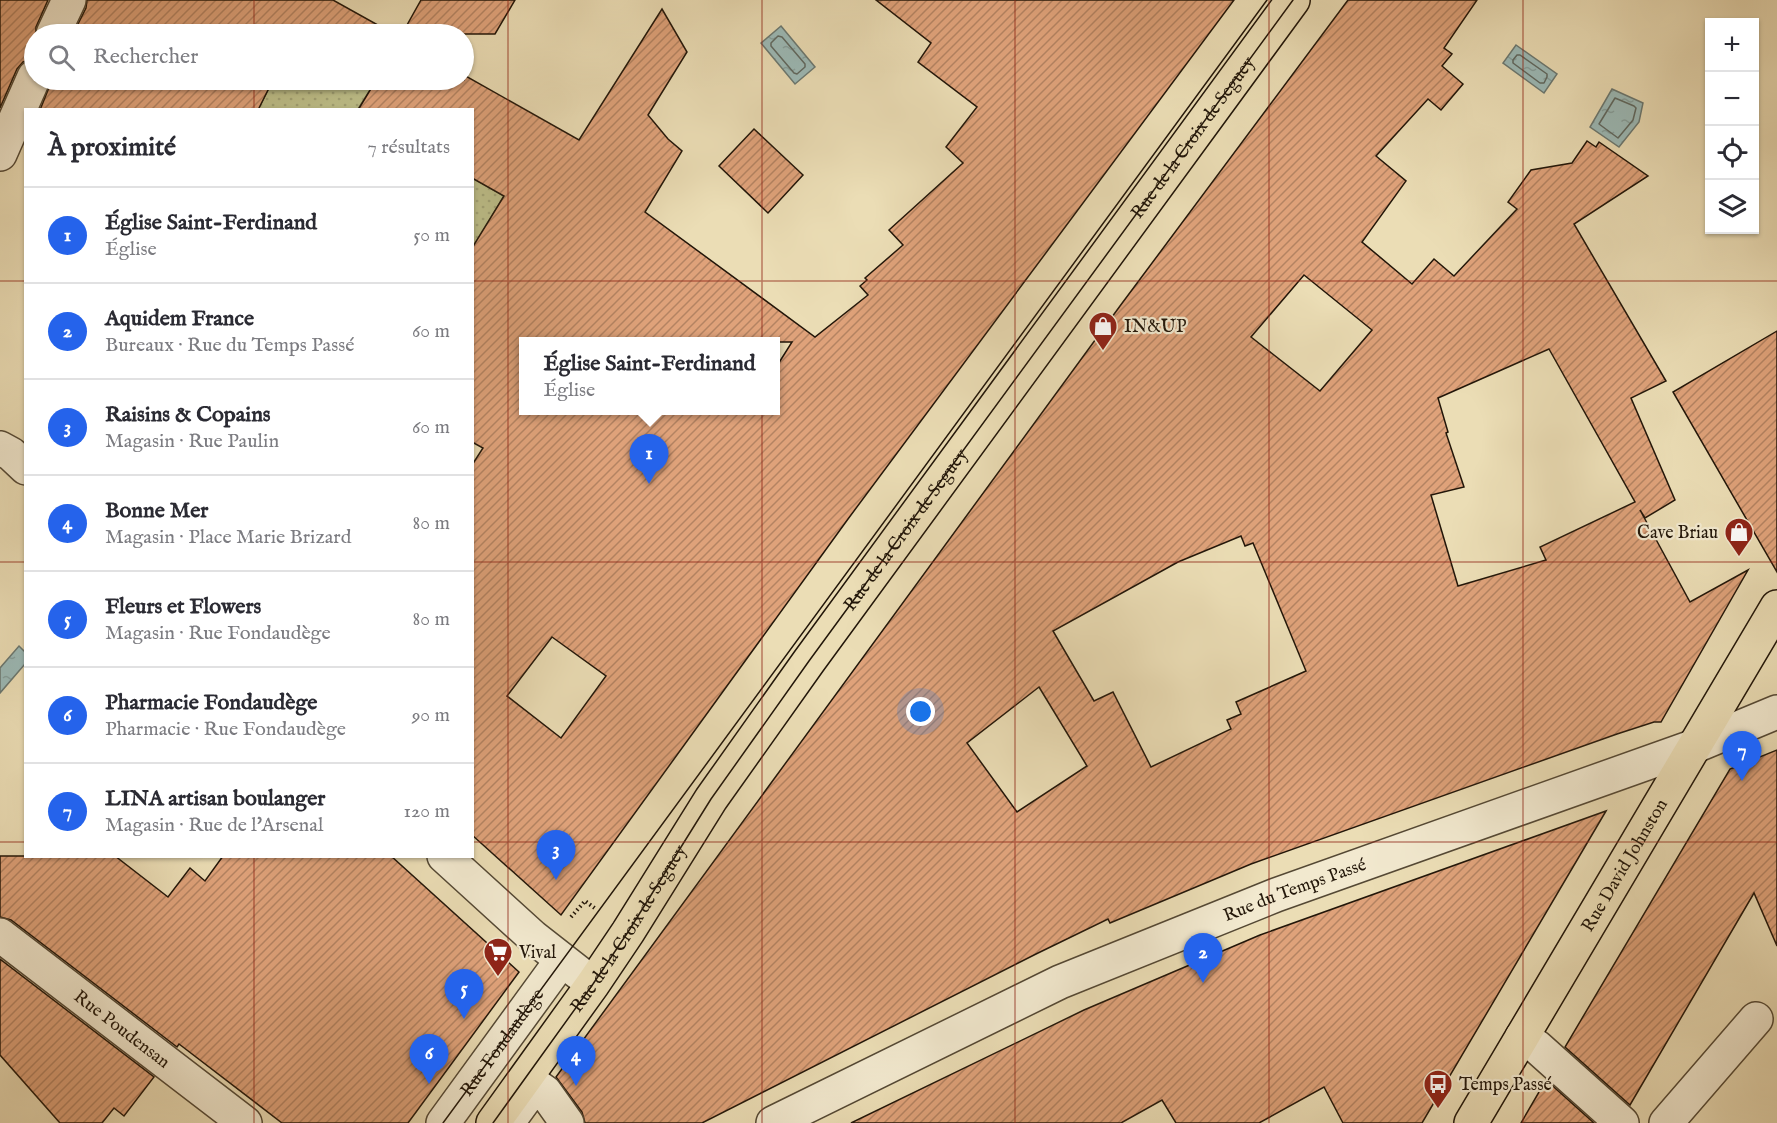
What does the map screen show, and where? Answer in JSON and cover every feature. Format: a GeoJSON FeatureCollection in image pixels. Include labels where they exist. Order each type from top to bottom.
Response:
{"type":"FeatureCollection","features":[{"type":"Feature","properties":{"kind":"main road","name":"Rue de la Croix de Seguey"},"geometry":{"type":"LineString","coordinates":[[493,1123],[593,984],[711,799],[809,661],[1293,0]]}},
{"type":"Feature","properties":{"kind":"main road","name":"Rue David Johnston"},"geometry":{"type":"LineString","coordinates":[[1471,1123],[1777,607]]}},
{"type":"Feature","properties":{"kind":"street"},"geometry":{"type":"LineString","coordinates":[[58,24],[69,0]]}},
{"type":"Feature","properties":{"kind":"street"},"geometry":{"type":"LineString","coordinates":[[0,154],[28,90]]}},
{"type":"Feature","properties":{"kind":"street"},"geometry":{"type":"LineString","coordinates":[[0,448],[11,454],[24,466]]}},
{"type":"Feature","properties":{"kind":"street","name":"Rue du Temps Passé"},"geometry":{"type":"LineString","coordinates":[[773,1123],[1060,982],[1276,895],[1695,746],[1777,712]]}},
{"type":"Feature","properties":{"kind":"street"},"geometry":{"type":"LineString","coordinates":[[446,858],[533,937],[593,984]]}},
{"type":"Feature","properties":{"kind":"street","name":"Rue Poudensan"},"geometry":{"type":"LineString","coordinates":[[0,935],[245,1123]]}},
{"type":"Feature","properties":{"kind":"street","name":"Rue Fondaudège"},"geometry":{"type":"LineString","coordinates":[[442,1123],[561,961]]}},
{"type":"Feature","properties":{"kind":"street"},"geometry":{"type":"LineString","coordinates":[[1666,1123],[1756,1019]]}},
{"type":"Feature","properties":{"kind":"street"},"geometry":{"type":"LineString","coordinates":[[1522,1037],[1537,1047],[1622,1123]]}},
{"type":"Feature","properties":{"kind":"street"},"geometry":{"type":"LineString","coordinates":[[507,1123],[535,1085],[545,1092],[567,1123]]}},
{"type":"Feature","properties":{"kind":"path"},"geometry":{"type":"LineString","coordinates":[[533,937],[551,916],[568,921],[585,901],[628,932]]}},
{"type":"Feature","properties":{"kind":"green space"},"geometry":{"type":"Polygon","coordinates":[[[268,90],[370,90],[359,108],[259,108],[268,90]]]}},
{"type":"Feature","properties":{"kind":"green space"},"geometry":{"type":"Polygon","coordinates":[[[474,179],[504,196],[474,246],[474,179]]]}},
{"type":"Feature","properties":{"kind":"water"},"geometry":{"type":"Polygon","coordinates":[[[781,26],[815,67],[795,84],[761,43],[781,26]]]}},
{"type":"Feature","properties":{"kind":"water"},"geometry":{"type":"Polygon","coordinates":[[[1516,45],[1557,74],[1544,93],[1503,63],[1516,45]]]}},
{"type":"Feature","properties":{"kind":"water"},"geometry":{"type":"Polygon","coordinates":[[[1612,89],[1643,103],[1639,122],[1619,147],[1590,127],[1612,89]]]}},
{"type":"Feature","properties":{"kind":"water"},"geometry":{"type":"Polygon","coordinates":[[[19,646],[24,651],[24,665],[0,693],[0,668],[19,646]]]}},
{"type":"Feature","properties":{"kind":"building"},"geometry":{"type":"Polygon","coordinates":[[[0,0],[48,0],[37,24],[24,24],[24,62],[17,69],[0,108],[0,0]]]}},
{"type":"Feature","properties":{"kind":"building"},"geometry":{"type":"Polygon","coordinates":[[[87,0],[333,0],[376,24],[78,24],[86,8],[87,0]]]}},
{"type":"Feature","properties":{"kind":"building"},"geometry":{"type":"Polygon","coordinates":[[[421,0],[515,0],[495,34],[474,34],[474,24],[408,24],[421,0]]]}},
{"type":"Feature","properties":{"kind":"building"},"geometry":{"type":"Polygon","coordinates":[[[876,0],[1234,0],[848,519],[561,915],[474,837],[474,462],[483,448],[474,443],[474,245],[504,196],[474,179],[474,108],[359,108],[370,90],[474,90],[474,81],[579,140],[662,9],[687,52],[648,115],[668,139],[682,151],[645,212],[815,337],[868,295],[860,286],[867,280],[865,278],[903,245],[889,230],[963,163],[946,147],[977,107],[918,62],[931,43],[876,0]],[[552,637],[507,696],[561,738],[606,676],[552,637]]]}},
{"type":"Feature","properties":{"kind":"building"},"geometry":{"type":"Polygon","coordinates":[[[1348,0],[1477,0],[1444,48],[1452,54],[1442,66],[1463,84],[1441,110],[1428,99],[1376,156],[1406,181],[1362,242],[1412,284],[1434,259],[1454,276],[1517,209],[1508,202],[1531,170],[1572,163],[1587,141],[1596,147],[1599,142],[1648,176],[1574,224],[1666,381],[1631,398],[1675,500],[1645,518],[1640,510],[1690,602],[1748,570],[1661,722],[1654,722],[1617,734],[1251,864],[1110,923],[1108,919],[702,1123],[585,1123],[582,1112],[556,1077],[1120,306],[1348,0]],[[1304,275],[1251,337],[1320,391],[1372,330],[1304,275]],[[1549,349],[1438,398],[1448,432],[1446,433],[1464,487],[1431,495],[1458,586],[1546,560],[1540,547],[1635,502],[1549,349]],[[1241,536],[1178,562],[1053,631],[1094,701],[1113,692],[1151,767],[1231,729],[1227,720],[1241,714],[1236,702],[1306,671],[1253,543],[1245,546],[1241,536]],[[1039,687],[967,743],[1017,812],[1087,766],[1039,687]]]}},
{"type":"Feature","properties":{"kind":"building"},"geometry":{"type":"Polygon","coordinates":[[[48,90],[268,90],[259,108],[41,108],[48,90]]]}},
{"type":"Feature","properties":{"kind":"building"},"geometry":{"type":"Polygon","coordinates":[[[754,129],[803,175],[768,213],[719,166],[754,129]]]}},
{"type":"Feature","properties":{"kind":"building"},"geometry":{"type":"Polygon","coordinates":[[[1777,331],[1777,572],[1673,392],[1777,331]]]}},
{"type":"Feature","properties":{"kind":"building"},"geometry":{"type":"Polygon","coordinates":[[[1777,750],[1777,946],[1754,893],[1630,1105],[1565,1047],[1730,769],[1777,750]]]}},
{"type":"Feature","properties":{"kind":"building"},"geometry":{"type":"Polygon","coordinates":[[[1606,811],[1422,1123],[1343,1123],[1324,1087],[1259,1123],[1176,1123],[1162,1100],[1121,1123],[851,1123],[1084,1010],[1260,935],[1606,811]]]}},
{"type":"Feature","properties":{"kind":"building"},"geometry":{"type":"Polygon","coordinates":[[[0,856],[118,858],[168,897],[190,868],[205,881],[222,858],[393,858],[519,972],[408,1123],[282,1123],[179,1044],[177,1047],[11,920],[0,917],[0,856]]]}},
{"type":"Feature","properties":{"kind":"building"},"geometry":{"type":"Polygon","coordinates":[[[0,959],[154,1077],[124,1116],[114,1108],[102,1123],[60,1123],[0,1055],[0,959]]]}},
{"type":"Feature","properties":{"kind":"building"},"geometry":{"type":"Polygon","coordinates":[[[1546,1080],[1594,1123],[1521,1123],[1546,1080]]]}},
{"type":"Feature","properties":{"kind":"tram line"},"geometry":{"type":"LineString","coordinates":[[443,1123],[1267,0]]}},
{"type":"Feature","properties":{"kind":"tram line"},"geometry":{"type":"LineString","coordinates":[[493,1123],[593,984],[711,799],[809,661],[1293,0]]}},
{"type":"Feature","properties":{"kind":"place","name":"IN&UP"},"geometry":{"type":"Point","coordinates":[1103,352]}},
{"type":"Feature","properties":{"kind":"place","name":"Église Saint-Ferdinand"},"geometry":{"type":"Point","coordinates":[649,484]}},
{"type":"Feature","properties":{"kind":"place","name":"Cave Briau"},"geometry":{"type":"Point","coordinates":[1739,558]}},
{"type":"Feature","properties":{"kind":"place","name":"LINA artisan boulanger"},"geometry":{"type":"Point","coordinates":[1742,781]}},
{"type":"Feature","properties":{"kind":"place","name":"Raisins & Copains"},"geometry":{"type":"Point","coordinates":[556,880]}},
{"type":"Feature","properties":{"kind":"place","name":"Vival"},"geometry":{"type":"Point","coordinates":[498,978]}},
{"type":"Feature","properties":{"kind":"place","name":"Aquidem France"},"geometry":{"type":"Point","coordinates":[1203,983]}},
{"type":"Feature","properties":{"kind":"place","name":"Fleurs et Flowers"},"geometry":{"type":"Point","coordinates":[464,1019]}},
{"type":"Feature","properties":{"kind":"place","name":"Pharmacie Fondaudège"},"geometry":{"type":"Point","coordinates":[429,1084]}},
{"type":"Feature","properties":{"kind":"place","name":"Bonne Mer"},"geometry":{"type":"Point","coordinates":[576,1086]}},
{"type":"Feature","properties":{"kind":"place","name":"Temps Passé"},"geometry":{"type":"Point","coordinates":[1438,1110]}}]}
